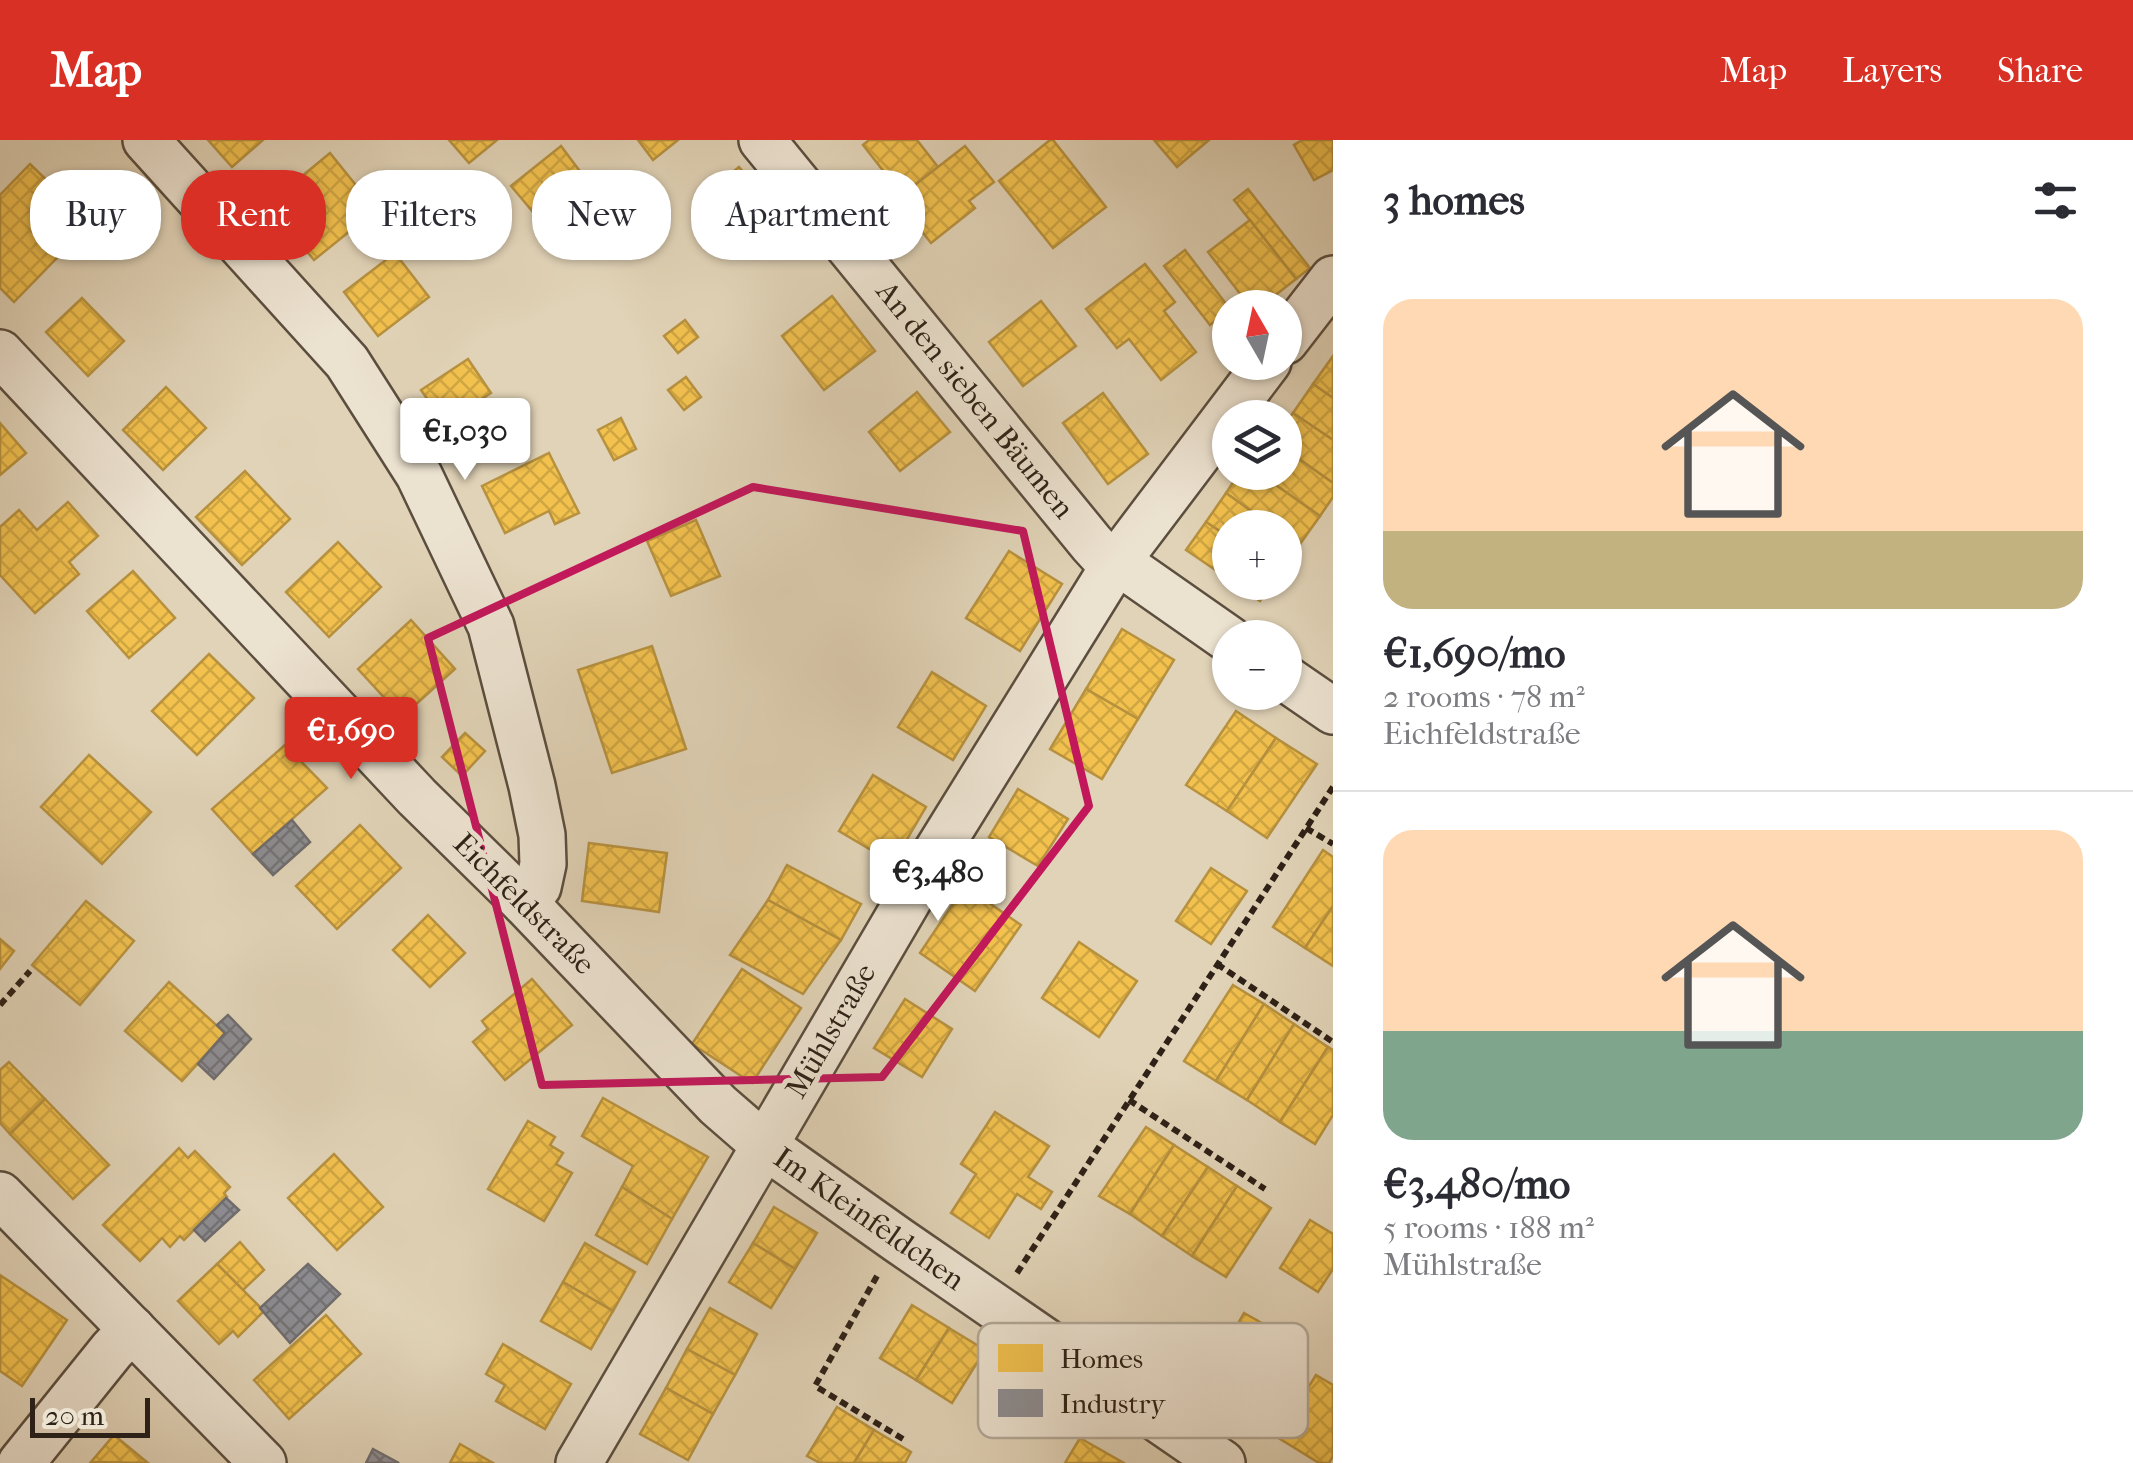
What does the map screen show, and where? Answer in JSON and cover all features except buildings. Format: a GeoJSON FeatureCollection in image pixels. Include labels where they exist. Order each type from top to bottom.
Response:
{"type":"FeatureCollection","features":[{"type":"Feature","properties":{"kind":"street"},"geometry":{"type":"LineString","coordinates":[[146,140],[347,362],[420,475],[491,626],[532,786],[542,835],[543,864],[538,887],[524,902]]}},
{"type":"Feature","properties":{"kind":"street","name":"An den sieben Bäumen"},"geometry":{"type":"LineString","coordinates":[[762,140],[1092,544],[1115,564],[1212,628]]}},
{"type":"Feature","properties":{"kind":"street"},"geometry":{"type":"LineString","coordinates":[[1302,319],[1333,279]]}},
{"type":"Feature","properties":{"kind":"street","name":"Eichfeldstraße"},"geometry":{"type":"LineString","coordinates":[[0,354],[417,797],[524,902],[718,1105],[764,1145]]}},
{"type":"Feature","properties":{"kind":"street","name":"Mühlstraße"},"geometry":{"type":"LineString","coordinates":[[579,1463],[934,856],[1115,564],[1254,380]]}},
{"type":"Feature","properties":{"kind":"street"},"geometry":{"type":"LineString","coordinates":[[1302,690],[1333,711]]}},
{"type":"Feature","properties":{"kind":"street","name":"Im Kleinfeldchen"},"geometry":{"type":"LineString","coordinates":[[764,1145],[1018,1323]]}},
{"type":"Feature","properties":{"kind":"street"},"geometry":{"type":"LineString","coordinates":[[0,1195],[263,1463]]}},
{"type":"Feature","properties":{"kind":"street"},"geometry":{"type":"LineString","coordinates":[[21,1463],[132,1329]]}},
{"type":"Feature","properties":{"kind":"street","name":"Im Kleinfeldchen"},"geometry":{"type":"LineString","coordinates":[[1186,1438],[1222,1463]]}},
{"type":"Feature","properties":{"kind":"path"},"geometry":{"type":"LineString","coordinates":[[995,1307],[1333,787]]}},
{"type":"Feature","properties":{"kind":"path"},"geometry":{"type":"LineString","coordinates":[[1306,828],[1333,844]]}},
{"type":"Feature","properties":{"kind":"path"},"geometry":{"type":"LineString","coordinates":[[1217,964],[1333,1042]]}},
{"type":"Feature","properties":{"kind":"path"},"geometry":{"type":"LineString","coordinates":[[0,1005],[30,971]]}},
{"type":"Feature","properties":{"kind":"path"},"geometry":{"type":"LineString","coordinates":[[1129,1100],[1264,1189]]}},
{"type":"Feature","properties":{"kind":"path"},"geometry":{"type":"LineString","coordinates":[[898,1240],[814,1386],[902,1439]]}},
{"type":"Feature","properties":{"kind":"highlighted area"},"geometry":{"type":"Polygon","coordinates":[[[753,487],[1023,531],[1089,806],[882,1077],[542,1085],[428,638],[753,487]]]}}]}
